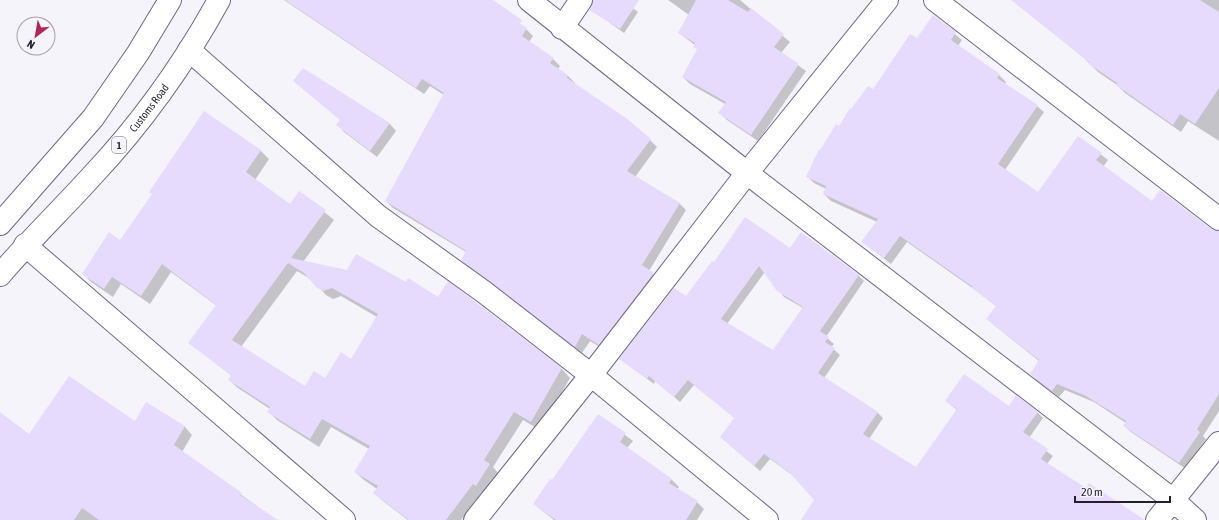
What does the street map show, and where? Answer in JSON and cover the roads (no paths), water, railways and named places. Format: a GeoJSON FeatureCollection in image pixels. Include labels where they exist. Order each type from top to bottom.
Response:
{"type":"FeatureCollection","features":[{"type":"Feature","properties":{"kind":"street"},"geometry":{"type":"LineString","coordinates":[[0,224],[93,118],[138,52],[170,0]]}},
{"type":"Feature","properties":{"kind":"street","name":"Customs Road"},"geometry":{"type":"LineString","coordinates":[[0,275],[25,245],[92,177],[142,118],[189,50],[219,0]]}},
{"type":"Feature","properties":{"kind":"street"},"geometry":{"type":"LineString","coordinates":[[529,0],[562,28],[747,173],[1173,500],[1195,520]]}},
{"type":"Feature","properties":{"kind":"street"},"geometry":{"type":"LineString","coordinates":[[562,28],[581,0]]}},
{"type":"Feature","properties":{"kind":"street"},"geometry":{"type":"LineString","coordinates":[[475,520],[591,375],[747,173],[887,0]]}},
{"type":"Feature","properties":{"kind":"street"},"geometry":{"type":"LineString","coordinates":[[935,0],[1219,219]]}},
{"type":"Feature","properties":{"kind":"street"},"geometry":{"type":"LineString","coordinates":[[189,50],[378,216],[484,292],[591,375],[767,520]]}},
{"type":"Feature","properties":{"kind":"street"},"geometry":{"type":"LineString","coordinates":[[25,245],[344,520]]}},
{"type":"Feature","properties":{"kind":"street"},"geometry":{"type":"LineString","coordinates":[[1157,520],[1219,443]]}}]}
